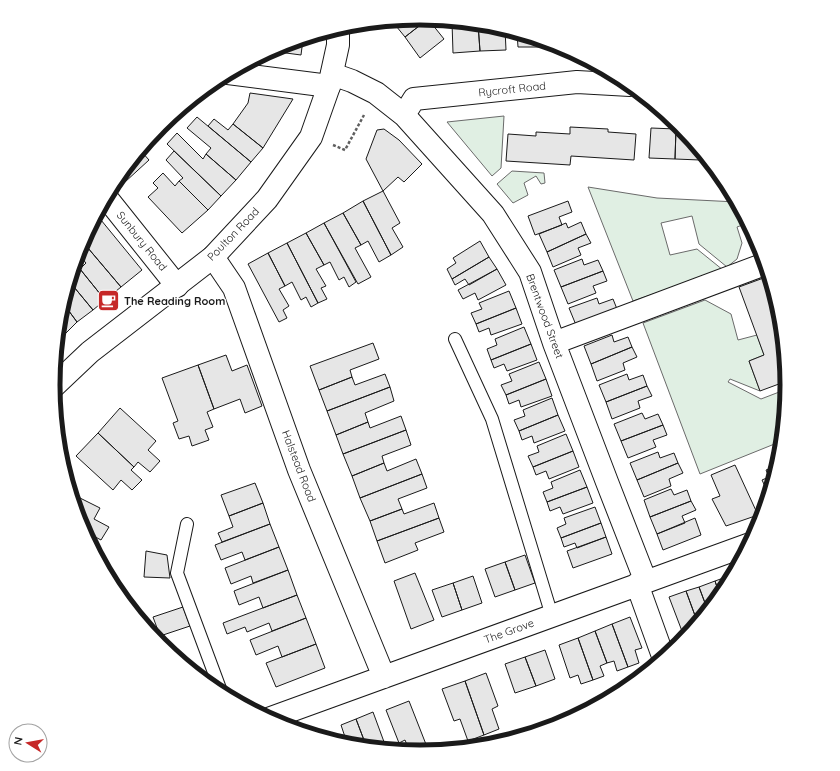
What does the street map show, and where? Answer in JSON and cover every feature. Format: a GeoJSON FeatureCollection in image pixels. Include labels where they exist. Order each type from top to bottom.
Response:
{"type":"FeatureCollection","features":[{"type":"Feature","properties":{"kind":"street","name":"Poulton Road"},"geometry":{"type":"LineString","coordinates":[[60,380],[90,352],[213,257],[267,199],[312,137],[330,80],[338,45],[338,35]]}},
{"type":"Feature","properties":{"kind":"street","name":"Brentwood Street"},"geometry":{"type":"LineString","coordinates":[[239,74],[352,81],[376,93],[404,115],[493,214],[530,272],[554,343],[642,583],[662,653]]}},
{"type":"Feature","properties":{"kind":"street","name":"Rycroft Road"},"geometry":{"type":"LineString","coordinates":[[404,115],[414,99],[577,82],[617,84]]}},
{"type":"Feature","properties":{"kind":"street","name":"Sunbury Road"},"geometry":{"type":"LineString","coordinates":[[110,202],[177,286]]}},
{"type":"Feature","properties":{"kind":"street","name":"Halstead Road"},"geometry":{"type":"LineString","coordinates":[[213,257],[234,288],[299,470],[384,677]]}},
{"type":"Feature","properties":{"kind":"street"},"geometry":{"type":"LineString","coordinates":[[554,343],[760,266]]}},
{"type":"Feature","properties":{"kind":"street","name":"The Grove"},"geometry":{"type":"LineString","coordinates":[[276,716],[742,547]]}},
{"type":"Feature","properties":{"kind":"lane"},"geometry":{"type":"LineString","coordinates":[[455,339],[492,419],[552,616]]}},
{"type":"Feature","properties":{"kind":"lane"},"geometry":{"type":"LineString","coordinates":[[187,524],[177,573],[218,684]]}},
{"type":"Feature","properties":{"kind":"green space"},"geometry":{"type":"Polygon","coordinates":[[[504,116],[501,168],[492,176],[447,122],[504,116]]]}},
{"type":"Feature","properties":{"kind":"green space"},"geometry":{"type":"Polygon","coordinates":[[[512,171],[544,173],[545,183],[541,184],[536,176],[524,183],[528,195],[513,203],[497,184],[512,171]]]}},
{"type":"Feature","properties":{"kind":"green space"},"geometry":{"type":"Polygon","coordinates":[[[588,187],[657,198],[730,202],[742,225],[737,227],[742,243],[737,259],[727,267],[699,244],[692,216],[661,223],[670,255],[697,249],[723,270],[633,301],[588,187]]]}},
{"type":"Feature","properties":{"kind":"green space"},"geometry":{"type":"Polygon","coordinates":[[[705,300],[731,314],[738,340],[757,335],[764,355],[749,361],[760,391],[730,379],[728,382],[761,399],[780,392],[780,409],[776,444],[700,474],[643,323],[705,300]]]}},
{"type":"Feature","properties":{"kind":"building"},"geometry":{"type":"Polygon","coordinates":[[[420,25],[405,37],[396,26],[420,25]]]}},
{"type":"Feature","properties":{"kind":"building"},"geometry":{"type":"Polygon","coordinates":[[[420,25],[433,26],[444,39],[420,58],[405,37],[420,25]]]}},
{"type":"Feature","properties":{"kind":"building"},"geometry":{"type":"Polygon","coordinates":[[[452,27],[478,30],[480,51],[453,53],[452,27]]]}},
{"type":"Feature","properties":{"kind":"building"},"geometry":{"type":"Polygon","coordinates":[[[478,30],[505,35],[506,50],[480,51],[478,30]]]}},
{"type":"Feature","properties":{"kind":"building"},"geometry":{"type":"Polygon","coordinates":[[[517,38],[544,47],[518,47],[517,38]]]}},
{"type":"Feature","properties":{"kind":"building"},"geometry":{"type":"Polygon","coordinates":[[[302,45],[301,55],[281,52],[302,45]]]}},
{"type":"Feature","properties":{"kind":"building"},"geometry":{"type":"Polygon","coordinates":[[[250,93],[293,99],[263,148],[233,124],[248,103],[250,93]]]}},
{"type":"Feature","properties":{"kind":"building"},"geometry":{"type":"Polygon","coordinates":[[[197,117],[251,162],[236,180],[206,154],[211,148],[187,128],[197,117]]]}},
{"type":"Feature","properties":{"kind":"building"},"geometry":{"type":"Polygon","coordinates":[[[214,119],[228,130],[233,124],[263,148],[251,162],[208,126],[214,119]]]}},
{"type":"Feature","properties":{"kind":"building"},"geometry":{"type":"Polygon","coordinates":[[[570,127],[608,129],[608,132],[636,134],[634,160],[571,156],[570,165],[506,161],[508,134],[536,136],[536,132],[570,134],[570,127]]]}},
{"type":"Feature","properties":{"kind":"building"},"geometry":{"type":"Polygon","coordinates":[[[651,128],[673,129],[676,132],[675,159],[649,158],[651,128]]]}},
{"type":"Feature","properties":{"kind":"building"},"geometry":{"type":"Polygon","coordinates":[[[384,129],[399,140],[422,164],[404,182],[398,177],[383,191],[366,159],[377,130],[384,129]]]}},
{"type":"Feature","properties":{"kind":"building"},"geometry":{"type":"Polygon","coordinates":[[[676,132],[700,159],[675,159],[676,132]]]}},
{"type":"Feature","properties":{"kind":"building"},"geometry":{"type":"Polygon","coordinates":[[[177,133],[203,159],[206,154],[236,180],[221,196],[167,144],[177,133]]]}},
{"type":"Feature","properties":{"kind":"building"},"geometry":{"type":"Polygon","coordinates":[[[174,151],[221,196],[208,210],[179,181],[183,178],[166,160],[174,151]]]}},
{"type":"Feature","properties":{"kind":"building"},"geometry":{"type":"Polygon","coordinates":[[[144,154],[149,160],[125,182],[123,180],[144,154]]]}},
{"type":"Feature","properties":{"kind":"building"},"geometry":{"type":"Polygon","coordinates":[[[163,173],[175,186],[179,181],[208,210],[182,233],[148,197],[158,188],[153,183],[163,173]]]}},
{"type":"Feature","properties":{"kind":"building"},"geometry":{"type":"Polygon","coordinates":[[[383,191],[400,223],[392,228],[403,247],[391,255],[363,201],[383,191]]]}},
{"type":"Feature","properties":{"kind":"building"},"geometry":{"type":"Polygon","coordinates":[[[363,201],[391,255],[379,262],[368,241],[361,245],[343,213],[363,201]]]}},
{"type":"Feature","properties":{"kind":"building"},"geometry":{"type":"Polygon","coordinates":[[[568,201],[572,212],[559,217],[562,225],[535,235],[528,216],[568,201]]]}},
{"type":"Feature","properties":{"kind":"building"},"geometry":{"type":"Polygon","coordinates":[[[343,213],[361,245],[355,248],[371,277],[358,284],[324,223],[343,213]]]}},
{"type":"Feature","properties":{"kind":"building"},"geometry":{"type":"Polygon","coordinates":[[[101,220],[142,270],[121,287],[87,247],[101,220]]]}},
{"type":"Feature","properties":{"kind":"building"},"geometry":{"type":"Polygon","coordinates":[[[581,222],[586,234],[547,252],[539,234],[566,223],[568,228],[581,222]]]}},
{"type":"Feature","properties":{"kind":"building"},"geometry":{"type":"Polygon","coordinates":[[[324,223],[356,282],[349,287],[344,277],[339,280],[330,262],[324,265],[306,233],[324,223]]]}},
{"type":"Feature","properties":{"kind":"building"},"geometry":{"type":"Polygon","coordinates":[[[306,233],[324,265],[316,269],[326,286],[321,288],[327,299],[318,303],[287,243],[306,233]]]}},
{"type":"Feature","properties":{"kind":"building"},"geometry":{"type":"Polygon","coordinates":[[[586,234],[591,243],[578,248],[581,255],[553,267],[547,252],[586,234]]]}},
{"type":"Feature","properties":{"kind":"building"},"geometry":{"type":"Polygon","coordinates":[[[480,241],[489,257],[452,279],[447,269],[456,263],[453,258],[480,241]]]}},
{"type":"Feature","properties":{"kind":"building"},"geometry":{"type":"Polygon","coordinates":[[[287,243],[318,303],[311,307],[306,297],[301,300],[292,282],[285,286],[268,253],[287,243]]]}},
{"type":"Feature","properties":{"kind":"building"},"geometry":{"type":"Polygon","coordinates":[[[87,247],[121,287],[105,300],[80,269],[86,263],[83,259],[87,247]]]}},
{"type":"Feature","properties":{"kind":"building"},"geometry":{"type":"Polygon","coordinates":[[[268,253],[285,286],[279,289],[289,306],[283,310],[287,318],[279,322],[248,264],[268,253]]]}},
{"type":"Feature","properties":{"kind":"building"},"geometry":{"type":"Polygon","coordinates":[[[489,257],[497,269],[469,285],[465,279],[455,285],[452,279],[489,257]]]}},
{"type":"Feature","properties":{"kind":"building"},"geometry":{"type":"Polygon","coordinates":[[[582,259],[584,265],[598,260],[603,271],[561,287],[554,270],[582,259]]]}},
{"type":"Feature","properties":{"kind":"building"},"geometry":{"type":"Polygon","coordinates":[[[80,269],[105,300],[93,310],[74,287],[80,269]]]}},
{"type":"Feature","properties":{"kind":"building"},"geometry":{"type":"Polygon","coordinates":[[[497,269],[506,285],[478,300],[475,293],[463,299],[458,290],[497,269]]]}},
{"type":"Feature","properties":{"kind":"building"},"geometry":{"type":"Polygon","coordinates":[[[603,271],[607,281],[593,286],[596,293],[568,304],[561,287],[603,271]]]}},
{"type":"Feature","properties":{"kind":"building"},"geometry":{"type":"Polygon","coordinates":[[[764,278],[774,315],[780,362],[780,384],[760,391],[749,361],[764,355],[739,287],[764,278]]]}},
{"type":"Feature","properties":{"kind":"building"},"geometry":{"type":"Polygon","coordinates":[[[74,287],[93,310],[77,322],[68,309],[74,287]]]}},
{"type":"Feature","properties":{"kind":"building"},"geometry":{"type":"Polygon","coordinates":[[[509,291],[516,308],[476,324],[471,313],[482,309],[479,303],[509,291]]]}},
{"type":"Feature","properties":{"kind":"building"},"geometry":{"type":"Polygon","coordinates":[[[597,298],[599,304],[613,299],[617,309],[576,325],[569,308],[597,298]]]}},
{"type":"Feature","properties":{"kind":"building"},"geometry":{"type":"Polygon","coordinates":[[[516,308],[522,324],[491,335],[489,328],[479,332],[476,324],[516,308]]]}},
{"type":"Feature","properties":{"kind":"building"},"geometry":{"type":"Polygon","coordinates":[[[68,309],[77,322],[65,334],[64,333],[68,309]]]}},
{"type":"Feature","properties":{"kind":"building"},"geometry":{"type":"Polygon","coordinates":[[[524,327],[531,344],[491,360],[487,349],[497,345],[495,339],[524,327]]]}},
{"type":"Feature","properties":{"kind":"building"},"geometry":{"type":"Polygon","coordinates":[[[612,335],[614,342],[628,337],[632,347],[591,364],[584,346],[612,335]]]}},
{"type":"Feature","properties":{"kind":"building"},"geometry":{"type":"Polygon","coordinates":[[[373,343],[379,359],[350,370],[352,377],[319,390],[310,366],[373,343]]]}},
{"type":"Feature","properties":{"kind":"building"},"geometry":{"type":"Polygon","coordinates":[[[531,344],[537,360],[507,371],[504,364],[494,368],[491,360],[531,344]]]}},
{"type":"Feature","properties":{"kind":"building"},"geometry":{"type":"Polygon","coordinates":[[[632,347],[637,357],[623,363],[625,370],[597,381],[591,364],[632,347]]]}},
{"type":"Feature","properties":{"kind":"building"},"geometry":{"type":"Polygon","coordinates":[[[226,355],[232,371],[247,365],[262,406],[245,413],[240,399],[214,409],[198,365],[226,355]]]}},
{"type":"Feature","properties":{"kind":"building"},"geometry":{"type":"Polygon","coordinates":[[[539,362],[546,379],[506,395],[501,385],[512,381],[509,374],[539,362]]]}},
{"type":"Feature","properties":{"kind":"building"},"geometry":{"type":"Polygon","coordinates":[[[198,365],[214,409],[207,412],[213,427],[205,430],[209,440],[192,446],[189,436],[179,439],[173,423],[178,421],[162,378],[198,365]]]}},
{"type":"Feature","properties":{"kind":"building"},"geometry":{"type":"Polygon","coordinates":[[[385,374],[390,387],[327,411],[319,390],[352,377],[355,385],[385,374]]]}},
{"type":"Feature","properties":{"kind":"building"},"geometry":{"type":"Polygon","coordinates":[[[627,374],[629,380],[643,375],[647,386],[606,402],[599,385],[627,374]]]}},
{"type":"Feature","properties":{"kind":"building"},"geometry":{"type":"Polygon","coordinates":[[[546,379],[552,396],[521,407],[519,400],[509,404],[506,395],[546,379]]]}},
{"type":"Feature","properties":{"kind":"building"},"geometry":{"type":"Polygon","coordinates":[[[647,386],[652,396],[638,401],[640,408],[612,419],[606,402],[647,386]]]}},
{"type":"Feature","properties":{"kind":"building"},"geometry":{"type":"Polygon","coordinates":[[[390,387],[394,401],[365,413],[368,422],[336,435],[327,411],[390,387]]]}},
{"type":"Feature","properties":{"kind":"building"},"geometry":{"type":"Polygon","coordinates":[[[552,398],[558,415],[519,431],[514,420],[525,416],[523,410],[552,398]]]}},
{"type":"Feature","properties":{"kind":"building"},"geometry":{"type":"Polygon","coordinates":[[[120,408],[156,441],[148,450],[160,461],[150,472],[138,462],[134,467],[98,433],[120,408]]]}},
{"type":"Feature","properties":{"kind":"building"},"geometry":{"type":"Polygon","coordinates":[[[642,413],[645,419],[658,414],[663,425],[621,441],[614,424],[642,413]]]}},
{"type":"Feature","properties":{"kind":"building"},"geometry":{"type":"Polygon","coordinates":[[[558,415],[565,431],[534,443],[532,436],[522,440],[519,431],[558,415]]]}},
{"type":"Feature","properties":{"kind":"building"},"geometry":{"type":"Polygon","coordinates":[[[401,416],[406,430],[343,454],[336,435],[368,422],[370,428],[401,416]]]}},
{"type":"Feature","properties":{"kind":"building"},"geometry":{"type":"Polygon","coordinates":[[[663,425],[667,435],[653,440],[656,447],[628,458],[621,441],[663,425]]]}},
{"type":"Feature","properties":{"kind":"building"},"geometry":{"type":"Polygon","coordinates":[[[406,430],[411,445],[382,456],[384,463],[352,476],[343,454],[406,430]]]}},
{"type":"Feature","properties":{"kind":"building"},"geometry":{"type":"Polygon","coordinates":[[[98,433],[134,467],[131,470],[142,480],[132,490],[121,480],[113,490],[76,456],[98,433]]]}},
{"type":"Feature","properties":{"kind":"building"},"geometry":{"type":"Polygon","coordinates":[[[566,434],[573,451],[533,467],[528,456],[539,452],[537,446],[566,434]]]}},
{"type":"Feature","properties":{"kind":"building"},"geometry":{"type":"Polygon","coordinates":[[[573,451],[579,467],[549,479],[546,471],[536,475],[533,467],[573,451]]]}},
{"type":"Feature","properties":{"kind":"building"},"geometry":{"type":"Polygon","coordinates":[[[658,452],[660,458],[674,453],[678,463],[637,480],[630,463],[658,452]]]}},
{"type":"Feature","properties":{"kind":"building"},"geometry":{"type":"Polygon","coordinates":[[[416,459],[422,474],[360,498],[352,476],[384,463],[387,471],[416,459]]]}},
{"type":"Feature","properties":{"kind":"building"},"geometry":{"type":"Polygon","coordinates":[[[678,463],[683,473],[669,479],[671,486],[644,497],[637,480],[678,463]]]}},
{"type":"Feature","properties":{"kind":"building"},"geometry":{"type":"Polygon","coordinates":[[[735,465],[757,512],[756,516],[726,526],[712,499],[720,496],[711,475],[735,465]]]}},
{"type":"Feature","properties":{"kind":"building"},"geometry":{"type":"Polygon","coordinates":[[[771,468],[769,476],[766,470],[771,468]]]}},
{"type":"Feature","properties":{"kind":"building"},"geometry":{"type":"Polygon","coordinates":[[[580,470],[587,487],[547,502],[543,492],[553,488],[551,482],[580,470]]]}},
{"type":"Feature","properties":{"kind":"building"},"geometry":{"type":"Polygon","coordinates":[[[422,474],[427,488],[398,499],[402,509],[370,521],[360,498],[422,474]]]}},
{"type":"Feature","properties":{"kind":"building"},"geometry":{"type":"Polygon","coordinates":[[[768,477],[765,487],[762,480],[768,477]]]}},
{"type":"Feature","properties":{"kind":"building"},"geometry":{"type":"Polygon","coordinates":[[[255,483],[263,503],[229,516],[221,495],[255,483]]]}},
{"type":"Feature","properties":{"kind":"building"},"geometry":{"type":"Polygon","coordinates":[[[587,487],[593,503],[563,514],[560,507],[550,511],[547,502],[587,487]]]}},
{"type":"Feature","properties":{"kind":"building"},"geometry":{"type":"Polygon","coordinates":[[[671,489],[674,495],[687,490],[691,501],[650,517],[644,500],[671,489]]]}},
{"type":"Feature","properties":{"kind":"building"},"geometry":{"type":"Polygon","coordinates":[[[78,497],[100,508],[94,519],[109,527],[101,540],[93,536],[78,497]]]}},
{"type":"Feature","properties":{"kind":"building"},"geometry":{"type":"Polygon","coordinates":[[[691,501],[696,510],[682,516],[685,523],[657,534],[650,517],[691,501]]]}},
{"type":"Feature","properties":{"kind":"building"},"geometry":{"type":"Polygon","coordinates":[[[263,503],[270,524],[222,542],[218,533],[233,527],[229,516],[263,503]]]}},
{"type":"Feature","properties":{"kind":"building"},"geometry":{"type":"Polygon","coordinates":[[[434,503],[439,518],[377,541],[370,521],[402,509],[404,514],[434,503]]]}},
{"type":"Feature","properties":{"kind":"building"},"geometry":{"type":"Polygon","coordinates":[[[595,507],[601,523],[561,538],[557,528],[566,524],[564,518],[595,507]]]}},
{"type":"Feature","properties":{"kind":"building"},"geometry":{"type":"Polygon","coordinates":[[[439,518],[444,532],[415,543],[418,550],[385,563],[377,541],[439,518]]]}},
{"type":"Feature","properties":{"kind":"building"},"geometry":{"type":"Polygon","coordinates":[[[695,518],[701,535],[663,550],[657,534],[695,518]]]}},
{"type":"Feature","properties":{"kind":"building"},"geometry":{"type":"Polygon","coordinates":[[[601,523],[606,537],[577,548],[575,543],[564,547],[561,538],[601,523]]]}},
{"type":"Feature","properties":{"kind":"building"},"geometry":{"type":"Polygon","coordinates":[[[270,524],[279,547],[245,560],[242,552],[221,560],[215,545],[270,524]]]}},
{"type":"Feature","properties":{"kind":"building"},"geometry":{"type":"Polygon","coordinates":[[[606,537],[612,554],[573,568],[567,551],[606,537]]]}},
{"type":"Feature","properties":{"kind":"building"},"geometry":{"type":"Polygon","coordinates":[[[279,547],[288,570],[253,583],[251,576],[231,584],[225,568],[279,547]]]}},
{"type":"Feature","properties":{"kind":"building"},"geometry":{"type":"Polygon","coordinates":[[[146,551],[167,555],[170,578],[144,577],[146,551]]]}},
{"type":"Feature","properties":{"kind":"building"},"geometry":{"type":"Polygon","coordinates":[[[525,555],[535,583],[515,590],[505,562],[525,555]]]}},
{"type":"Feature","properties":{"kind":"building"},"geometry":{"type":"Polygon","coordinates":[[[505,562],[515,590],[495,597],[485,569],[505,562]]]}},
{"type":"Feature","properties":{"kind":"building"},"geometry":{"type":"Polygon","coordinates":[[[288,570],[297,595],[263,608],[259,597],[239,605],[234,591],[288,570]]]}},
{"type":"Feature","properties":{"kind":"building"},"geometry":{"type":"Polygon","coordinates":[[[415,573],[434,620],[411,629],[394,581],[415,573]]]}},
{"type":"Feature","properties":{"kind":"building"},"geometry":{"type":"Polygon","coordinates":[[[473,576],[482,603],[462,610],[453,583],[473,576]]]}},
{"type":"Feature","properties":{"kind":"building"},"geometry":{"type":"Polygon","coordinates":[[[725,577],[718,589],[715,581],[725,577]]]}},
{"type":"Feature","properties":{"kind":"building"},"geometry":{"type":"Polygon","coordinates":[[[715,581],[718,589],[706,605],[699,587],[715,581]]]}},
{"type":"Feature","properties":{"kind":"building"},"geometry":{"type":"Polygon","coordinates":[[[453,583],[462,610],[442,617],[432,590],[453,583]]]}},
{"type":"Feature","properties":{"kind":"building"},"geometry":{"type":"Polygon","coordinates":[[[699,587],[706,605],[696,617],[686,591],[699,587]]]}},
{"type":"Feature","properties":{"kind":"building"},"geometry":{"type":"Polygon","coordinates":[[[686,591],[696,617],[682,632],[669,597],[686,591]]]}},
{"type":"Feature","properties":{"kind":"building"},"geometry":{"type":"Polygon","coordinates":[[[297,595],[306,618],[272,631],[269,623],[247,632],[245,627],[227,634],[223,623],[297,595]]]}},
{"type":"Feature","properties":{"kind":"building"},"geometry":{"type":"Polygon","coordinates":[[[183,607],[190,626],[161,636],[153,617],[183,607]]]}},
{"type":"Feature","properties":{"kind":"building"},"geometry":{"type":"Polygon","coordinates":[[[630,617],[642,648],[635,650],[639,663],[628,667],[612,624],[630,617]]]}},
{"type":"Feature","properties":{"kind":"building"},"geometry":{"type":"Polygon","coordinates":[[[306,618],[316,644],[282,657],[278,646],[256,655],[250,640],[306,618]]]}},
{"type":"Feature","properties":{"kind":"building"},"geometry":{"type":"Polygon","coordinates":[[[612,624],[628,667],[617,671],[614,661],[607,663],[595,631],[612,624]]]}},
{"type":"Feature","properties":{"kind":"building"},"geometry":{"type":"Polygon","coordinates":[[[595,631],[607,663],[600,666],[604,676],[593,680],[578,638],[595,631]]]}},
{"type":"Feature","properties":{"kind":"building"},"geometry":{"type":"Polygon","coordinates":[[[578,638],[593,680],[581,684],[578,675],[570,678],[559,645],[578,638]]]}},
{"type":"Feature","properties":{"kind":"building"},"geometry":{"type":"Polygon","coordinates":[[[316,644],[325,668],[276,687],[266,663],[316,644]]]}},
{"type":"Feature","properties":{"kind":"building"},"geometry":{"type":"Polygon","coordinates":[[[545,650],[555,679],[536,686],[525,657],[545,650]]]}},
{"type":"Feature","properties":{"kind":"building"},"geometry":{"type":"Polygon","coordinates":[[[525,657],[536,686],[515,693],[505,664],[525,657]]]}},
{"type":"Feature","properties":{"kind":"building"},"geometry":{"type":"Polygon","coordinates":[[[486,673],[498,706],[492,709],[499,729],[484,735],[465,681],[486,673]]]}},
{"type":"Feature","properties":{"kind":"building"},"geometry":{"type":"Polygon","coordinates":[[[465,681],[484,735],[468,741],[460,719],[454,721],[442,689],[465,681]]]}},
{"type":"Feature","properties":{"kind":"building"},"geometry":{"type":"Polygon","coordinates":[[[409,701],[427,746],[407,745],[405,740],[399,743],[386,710],[409,701]]]}},
{"type":"Feature","properties":{"kind":"building"},"geometry":{"type":"Polygon","coordinates":[[[373,712],[385,744],[365,742],[356,719],[373,712]]]}},
{"type":"Feature","properties":{"kind":"building"},"geometry":{"type":"Polygon","coordinates":[[[356,719],[365,742],[345,738],[341,725],[356,719]]]}},
{"type":"Feature","properties":{"kind":"place","name":"The Reading Room"},"geometry":{"type":"Point","coordinates":[108,301]}}]}
